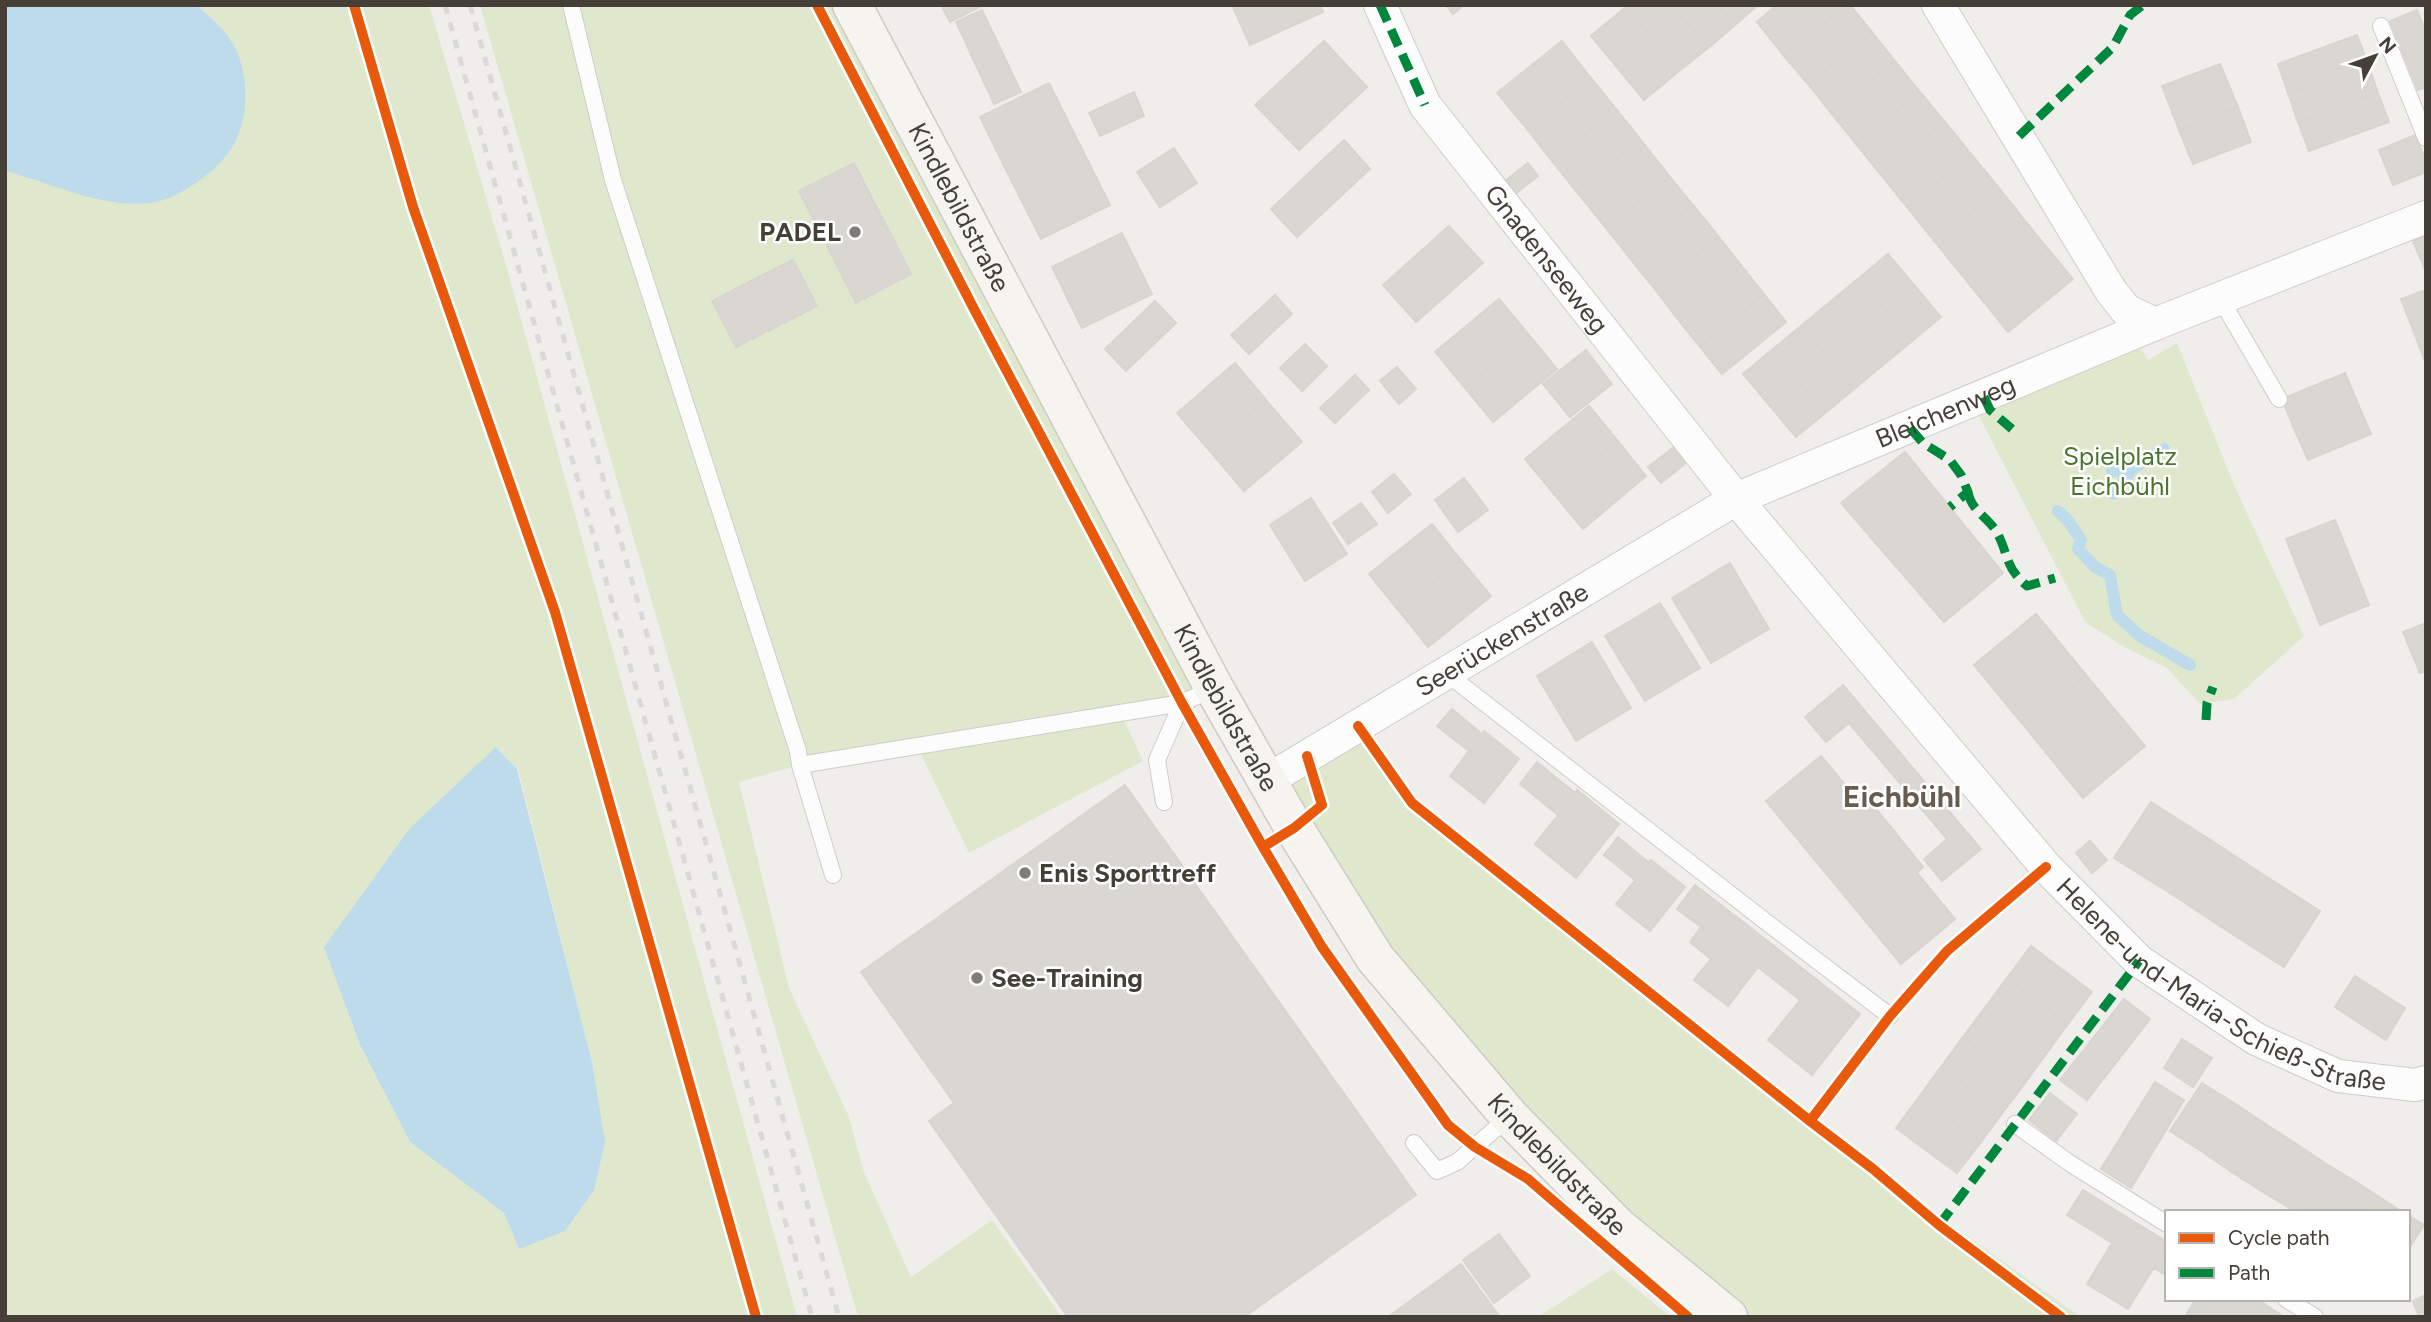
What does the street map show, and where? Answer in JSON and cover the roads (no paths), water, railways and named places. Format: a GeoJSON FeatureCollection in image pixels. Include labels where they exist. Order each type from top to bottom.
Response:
{"type":"FeatureCollection","features":[{"type":"Feature","properties":{"kind":"main road","name":"Kindlebildstraße"},"geometry":{"type":"LineString","coordinates":[[852,5],[1198,696],[1266,781],[1375,958],[1510,1117],[1618,1227],[1728,1317]]}},
{"type":"Feature","properties":{"kind":"street","name":"Gnadenseeweg"},"geometry":{"type":"LineString","coordinates":[[1380,5],[1425,105],[1736,499]]}},
{"type":"Feature","properties":{"kind":"street"},"geometry":{"type":"LineString","coordinates":[[1938,5],[2111,291],[2126,310],[2155,324]]}},
{"type":"Feature","properties":{"kind":"street","name":"Bleichenweg"},"geometry":{"type":"LineString","coordinates":[[1736,499],[2155,324],[2426,217]]}},
{"type":"Feature","properties":{"kind":"street","name":"Seerückenstraße"},"geometry":{"type":"LineString","coordinates":[[1266,781],[1736,499]]}},
{"type":"Feature","properties":{"kind":"street","name":"Helene-und-Maria-Schieß-Straße"},"geometry":{"type":"LineString","coordinates":[[1736,499],[2046,867],[2139,961],[2256,1039],[2338,1076],[2415,1085],[2426,1082]]}},
{"type":"Feature","properties":{"kind":"lane"},"geometry":{"type":"LineString","coordinates":[[571,5],[614,180],[794,738],[833,874]]}},
{"type":"Feature","properties":{"kind":"lane"},"geometry":{"type":"LineString","coordinates":[[2381,26],[2426,138]]}},
{"type":"Feature","properties":{"kind":"lane"},"geometry":{"type":"LineString","coordinates":[[2220,298],[2279,398]]}},
{"type":"Feature","properties":{"kind":"lane"},"geometry":{"type":"LineString","coordinates":[[1446,673],[1763,920],[1891,1016]]}},
{"type":"Feature","properties":{"kind":"lane"},"geometry":{"type":"LineString","coordinates":[[800,765],[1198,696]]}},
{"type":"Feature","properties":{"kind":"lane"},"geometry":{"type":"LineString","coordinates":[[1164,802],[1157,760],[1198,696]]}},
{"type":"Feature","properties":{"kind":"lane"},"geometry":{"type":"LineString","coordinates":[[1415,1143],[1437,1171],[1457,1162],[1510,1117]]}},
{"type":"Feature","properties":{"kind":"lane"},"geometry":{"type":"LineString","coordinates":[[2015,1124],[2071,1164],[2165,1223]]}},
{"type":"Feature","properties":{"kind":"lane"},"geometry":{"type":"LineString","coordinates":[[2289,1301],[2315,1317]]}},
{"type":"Feature","properties":{"kind":"water"},"geometry":{"type":"Polygon","coordinates":[[[5,5],[197,5],[231,40],[241,64],[245,107],[241,128],[232,148],[214,169],[191,186],[167,199],[137,204],[98,199],[5,171],[5,5]]]}},
{"type":"Feature","properties":{"kind":"water"},"geometry":{"type":"Polygon","coordinates":[[[496,747],[517,769],[592,1062],[605,1142],[594,1190],[565,1231],[519,1249],[504,1213],[410,1142],[360,1045],[324,947],[410,828],[496,747]]]}},
{"type":"Feature","properties":{"kind":"waterway"},"geometry":{"type":"LineString","coordinates":[[2114,494],[2132,469],[2164,449]]}},
{"type":"Feature","properties":{"kind":"waterway"},"geometry":{"type":"LineString","coordinates":[[2112,471],[2130,472]]}},
{"type":"Feature","properties":{"kind":"waterway"},"geometry":{"type":"LineString","coordinates":[[2058,511],[2081,540],[2078,549],[2095,567],[2110,575],[2117,615],[2140,636],[2190,665]]}},
{"type":"Feature","properties":{"kind":"railway"},"geometry":{"type":"LineString","coordinates":[[445,5],[812,1317]]}},
{"type":"Feature","properties":{"kind":"railway"},"geometry":{"type":"LineString","coordinates":[[470,5],[839,1317]]}},
{"type":"Feature","properties":{"kind":"place","name":"PADEL"},"geometry":{"type":"Point","coordinates":[855,232]}},
{"type":"Feature","properties":{"kind":"place","name":"Enis Sporttreff"},"geometry":{"type":"Point","coordinates":[1025,873]}},
{"type":"Feature","properties":{"kind":"place","name":"See-Training"},"geometry":{"type":"Point","coordinates":[977,978]}},
{"type":"Feature","properties":{"kind":"district","name":"Eichbühl"},"geometry":{"type":"Point","coordinates":[1902,797]}},
{"type":"Feature","properties":{"kind":"park label","name":"Spielplatz Eichbühl"},"geometry":{"type":"Point","coordinates":[2120,471]}}]}
